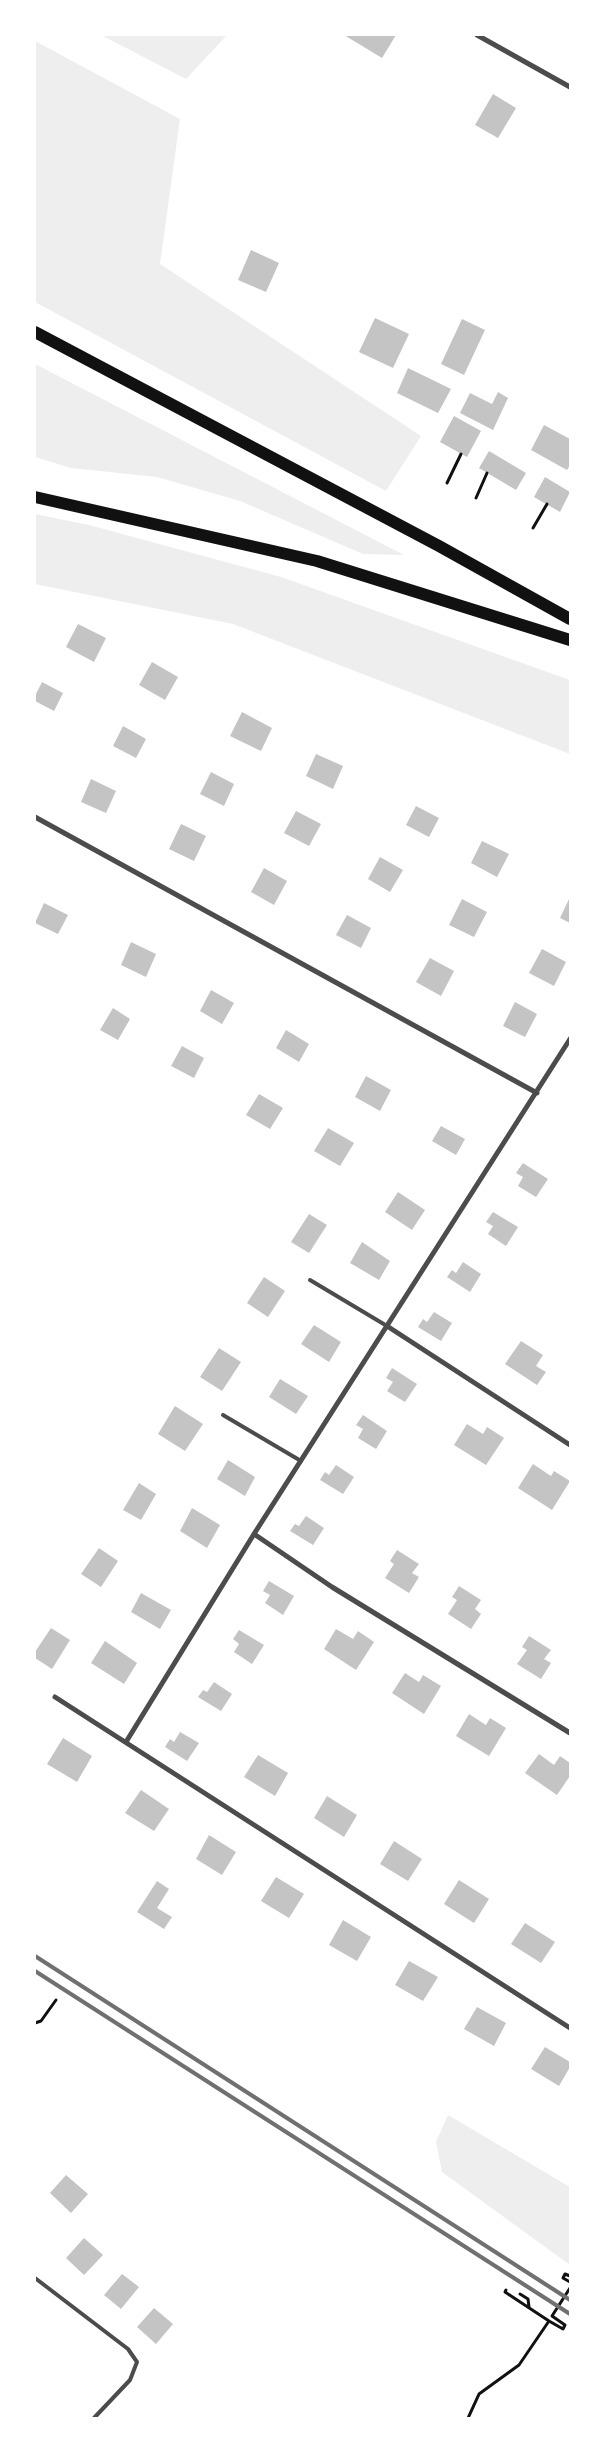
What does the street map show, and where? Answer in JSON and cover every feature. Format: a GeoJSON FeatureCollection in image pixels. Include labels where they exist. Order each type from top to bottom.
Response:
{"type":"FeatureCollection","features":[{"type":"Feature","properties":{"kind":"main road"},"geometry":{"type":"LineString","coordinates":[[35,332],[430,542],[570,619]]}},
{"type":"Feature","properties":{"kind":"main road"},"geometry":{"type":"LineString","coordinates":[[35,497],[317,560],[570,640]]}},
{"type":"Feature","properties":{"kind":"street"},"geometry":{"type":"LineString","coordinates":[[477,35],[570,88]]}},
{"type":"Feature","properties":{"kind":"street"},"geometry":{"type":"LineString","coordinates":[[35,817],[537,1092]]}},
{"type":"Feature","properties":{"kind":"street"},"geometry":{"type":"LineString","coordinates":[[126,1742],[254,1534],[570,1039]]}},
{"type":"Feature","properties":{"kind":"street"},"geometry":{"type":"LineString","coordinates":[[387,1326],[570,1445]]}},
{"type":"Feature","properties":{"kind":"street"},"geometry":{"type":"LineString","coordinates":[[254,1534],[332,1587],[570,1733]]}},
{"type":"Feature","properties":{"kind":"street"},"geometry":{"type":"LineString","coordinates":[[55,1697],[570,2028]]}},
{"type":"Feature","properties":{"kind":"lane"},"geometry":{"type":"LineString","coordinates":[[310,1280],[387,1326]]}},
{"type":"Feature","properties":{"kind":"lane"},"geometry":{"type":"LineString","coordinates":[[223,1416],[301,1461]]}},
{"type":"Feature","properties":{"kind":"lane"},"geometry":{"type":"LineString","coordinates":[[35,2278],[128,2349],[137,2362],[130,2380],[94,2418]]}},
{"type":"Feature","properties":{"kind":"path"},"geometry":{"type":"LineString","coordinates":[[447,483],[461,454]]}},
{"type":"Feature","properties":{"kind":"path"},"geometry":{"type":"LineString","coordinates":[[476,498],[487,473]]}},
{"type":"Feature","properties":{"kind":"path"},"geometry":{"type":"LineString","coordinates":[[533,528],[547,504]]}},
{"type":"Feature","properties":{"kind":"path"},"geometry":{"type":"LineString","coordinates":[[35,2023],[41,2021],[56,2000]]}},
{"type":"Feature","properties":{"kind":"path"},"geometry":{"type":"LineString","coordinates":[[570,2276],[565,2274],[563,2278],[570,2282]]}},
{"type":"Feature","properties":{"kind":"path"},"geometry":{"type":"LineString","coordinates":[[506,2290],[505,2292],[563,2330],[565,2325],[552,2316],[570,2288]]}},
{"type":"Feature","properties":{"kind":"path"},"geometry":{"type":"LineString","coordinates":[[520,2294],[528,2299],[529,2308]]}},
{"type":"Feature","properties":{"kind":"path"},"geometry":{"type":"LineString","coordinates":[[468,2418],[479,2394],[519,2365],[549,2320]]}},
{"type":"Feature","properties":{"kind":"shaded area"},"geometry":{"type":"Polygon","coordinates":[[[101,35],[227,35],[186,79],[101,35]]]}},
{"type":"Feature","properties":{"kind":"shaded area"},"geometry":{"type":"Polygon","coordinates":[[[35,41],[180,119],[160,264],[421,436],[386,491],[35,302],[35,41]]]}},
{"type":"Feature","properties":{"kind":"shaded area"},"geometry":{"type":"Polygon","coordinates":[[[35,364],[404,555],[363,554],[240,501],[157,477],[71,468],[35,457],[35,364]]]}},
{"type":"Feature","properties":{"kind":"shaded area"},"geometry":{"type":"Polygon","coordinates":[[[35,514],[89,525],[281,577],[570,680],[570,754],[233,624],[35,584],[35,514]]]}},
{"type":"Feature","properties":{"kind":"shaded area"},"geometry":{"type":"Polygon","coordinates":[[[448,2115],[570,2187],[570,2265],[442,2172],[436,2142],[448,2115]]]}},
{"type":"Feature","properties":{"kind":"building"},"geometry":{"type":"Polygon","coordinates":[[[344,35],[396,35],[382,58],[344,35]]]}},
{"type":"Feature","properties":{"kind":"building"},"geometry":{"type":"Polygon","coordinates":[[[493,94],[516,108],[498,138],[475,125],[493,94]]]}},
{"type":"Feature","properties":{"kind":"building"},"geometry":{"type":"Polygon","coordinates":[[[251,250],[279,263],[266,292],[238,280],[251,250]]]}},
{"type":"Feature","properties":{"kind":"building"},"geometry":{"type":"Polygon","coordinates":[[[375,318],[409,334],[393,368],[359,352],[375,318]]]}},
{"type":"Feature","properties":{"kind":"building"},"geometry":{"type":"Polygon","coordinates":[[[462,319],[485,330],[464,375],[441,364],[462,319]]]}},
{"type":"Feature","properties":{"kind":"building"},"geometry":{"type":"Polygon","coordinates":[[[408,368],[451,389],[438,413],[397,393],[408,368]]]}},
{"type":"Feature","properties":{"kind":"building"},"geometry":{"type":"Polygon","coordinates":[[[498,392],[508,398],[493,430],[460,413],[470,393],[492,404],[498,392]]]}},
{"type":"Feature","properties":{"kind":"building"},"geometry":{"type":"Polygon","coordinates":[[[454,416],[481,431],[467,457],[440,442],[454,416]]]}},
{"type":"Feature","properties":{"kind":"building"},"geometry":{"type":"Polygon","coordinates":[[[544,425],[570,439],[570,465],[567,470],[531,450],[544,425]]]}},
{"type":"Feature","properties":{"kind":"building"},"geometry":{"type":"Polygon","coordinates":[[[489,451],[526,473],[516,490],[479,468],[489,451]]]}},
{"type":"Feature","properties":{"kind":"building"},"geometry":{"type":"Polygon","coordinates":[[[545,477],[570,492],[560,512],[534,497],[545,477]]]}},
{"type":"Feature","properties":{"kind":"building"},"geometry":{"type":"Polygon","coordinates":[[[78,624],[106,638],[94,662],[66,647],[78,624]]]}},
{"type":"Feature","properties":{"kind":"building"},"geometry":{"type":"Polygon","coordinates":[[[152,662],[178,677],[165,700],[139,685],[152,662]]]}},
{"type":"Feature","properties":{"kind":"building"},"geometry":{"type":"Polygon","coordinates":[[[42,682],[63,693],[54,711],[35,701],[35,696],[42,682]]]}},
{"type":"Feature","properties":{"kind":"building"},"geometry":{"type":"Polygon","coordinates":[[[242,712],[272,728],[261,751],[230,736],[242,712]]]}},
{"type":"Feature","properties":{"kind":"building"},"geometry":{"type":"Polygon","coordinates":[[[123,726],[146,739],[136,758],[113,746],[123,726]]]}},
{"type":"Feature","properties":{"kind":"building"},"geometry":{"type":"Polygon","coordinates":[[[316,754],[343,766],[333,789],[306,776],[316,754]]]}},
{"type":"Feature","properties":{"kind":"building"},"geometry":{"type":"Polygon","coordinates":[[[211,772],[234,784],[224,806],[200,794],[211,772]]]}},
{"type":"Feature","properties":{"kind":"building"},"geometry":{"type":"Polygon","coordinates":[[[91,779],[116,791],[106,813],[81,802],[91,779]]]}},
{"type":"Feature","properties":{"kind":"building"},"geometry":{"type":"Polygon","coordinates":[[[416,806],[439,818],[429,837],[406,825],[416,806]]]}},
{"type":"Feature","properties":{"kind":"building"},"geometry":{"type":"Polygon","coordinates":[[[296,811],[321,824],[309,846],[284,833],[296,811]]]}},
{"type":"Feature","properties":{"kind":"building"},"geometry":{"type":"Polygon","coordinates":[[[181,824],[206,836],[194,861],[169,849],[181,824]]]}},
{"type":"Feature","properties":{"kind":"building"},"geometry":{"type":"Polygon","coordinates":[[[482,841],[509,854],[497,877],[471,863],[482,841]]]}},
{"type":"Feature","properties":{"kind":"building"},"geometry":{"type":"Polygon","coordinates":[[[380,857],[403,870],[390,892],[368,879],[380,857]]]}},
{"type":"Feature","properties":{"kind":"building"},"geometry":{"type":"Polygon","coordinates":[[[264,868],[287,881],[274,905],[251,892],[264,868]]]}},
{"type":"Feature","properties":{"kind":"building"},"geometry":{"type":"Polygon","coordinates":[[[570,897],[570,923],[560,918],[570,897]]]}},
{"type":"Feature","properties":{"kind":"building"},"geometry":{"type":"Polygon","coordinates":[[[462,899],[487,912],[474,937],[449,925],[462,899]]]}},
{"type":"Feature","properties":{"kind":"building"},"geometry":{"type":"Polygon","coordinates":[[[44,903],[68,915],[58,934],[35,923],[44,903]]]}},
{"type":"Feature","properties":{"kind":"building"},"geometry":{"type":"Polygon","coordinates":[[[347,915],[371,928],[361,948],[336,935],[347,915]]]}},
{"type":"Feature","properties":{"kind":"building"},"geometry":{"type":"Polygon","coordinates":[[[131,942],[156,954],[146,977],[121,965],[131,942]]]}},
{"type":"Feature","properties":{"kind":"building"},"geometry":{"type":"Polygon","coordinates":[[[542,949],[566,962],[554,986],[529,973],[542,949]]]}},
{"type":"Feature","properties":{"kind":"building"},"geometry":{"type":"Polygon","coordinates":[[[430,958],[454,971],[441,996],[416,982],[430,958]]]}},
{"type":"Feature","properties":{"kind":"building"},"geometry":{"type":"Polygon","coordinates":[[[211,990],[234,1003],[222,1024],[200,1011],[211,990]]]}},
{"type":"Feature","properties":{"kind":"building"},"geometry":{"type":"Polygon","coordinates":[[[515,1002],[537,1014],[525,1037],[503,1026],[515,1002]]]}},
{"type":"Feature","properties":{"kind":"building"},"geometry":{"type":"Polygon","coordinates":[[[113,1008],[130,1019],[118,1040],[100,1030],[113,1008]]]}},
{"type":"Feature","properties":{"kind":"building"},"geometry":{"type":"Polygon","coordinates":[[[286,1030],[309,1044],[299,1062],[276,1048],[286,1030]]]}},
{"type":"Feature","properties":{"kind":"building"},"geometry":{"type":"Polygon","coordinates":[[[182,1046],[204,1058],[194,1078],[171,1066],[182,1046]]]}},
{"type":"Feature","properties":{"kind":"building"},"geometry":{"type":"Polygon","coordinates":[[[366,1076],[391,1090],[380,1111],[355,1097],[366,1076]]]}},
{"type":"Feature","properties":{"kind":"building"},"geometry":{"type":"Polygon","coordinates":[[[259,1094],[283,1108],[270,1129],[246,1115],[259,1094]]]}},
{"type":"Feature","properties":{"kind":"building"},"geometry":{"type":"Polygon","coordinates":[[[441,1126],[465,1139],[456,1155],[432,1141],[441,1126]]]}},
{"type":"Feature","properties":{"kind":"building"},"geometry":{"type":"Polygon","coordinates":[[[328,1128],[354,1143],[340,1166],[314,1151],[328,1128]]]}},
{"type":"Feature","properties":{"kind":"building"},"geometry":{"type":"Polygon","coordinates":[[[523,1163],[548,1179],[536,1197],[518,1186],[523,1177],[516,1173],[523,1163]]]}},
{"type":"Feature","properties":{"kind":"building"},"geometry":{"type":"Polygon","coordinates":[[[398,1192],[425,1210],[412,1230],[385,1212],[398,1192]]]}},
{"type":"Feature","properties":{"kind":"building"},"geometry":{"type":"Polygon","coordinates":[[[493,1212],[518,1227],[506,1246],[488,1234],[493,1226],[486,1222],[493,1212]]]}},
{"type":"Feature","properties":{"kind":"building"},"geometry":{"type":"Polygon","coordinates":[[[309,1214],[327,1225],[309,1253],[291,1242],[309,1214]]]}},
{"type":"Feature","properties":{"kind":"building"},"geometry":{"type":"Polygon","coordinates":[[[362,1242],[390,1261],[379,1280],[350,1263],[362,1242]]]}},
{"type":"Feature","properties":{"kind":"building"},"geometry":{"type":"Polygon","coordinates":[[[463,1262],[481,1274],[470,1292],[447,1277],[452,1270],[456,1273],[463,1262]]]}},
{"type":"Feature","properties":{"kind":"building"},"geometry":{"type":"Polygon","coordinates":[[[264,1277],[285,1291],[268,1317],[247,1303],[264,1277]]]}},
{"type":"Feature","properties":{"kind":"building"},"geometry":{"type":"Polygon","coordinates":[[[434,1312],[452,1323],[441,1341],[418,1327],[423,1319],[427,1322],[434,1312]]]}},
{"type":"Feature","properties":{"kind":"building"},"geometry":{"type":"Polygon","coordinates":[[[314,1325],[341,1342],[329,1362],[301,1344],[314,1325]]]}},
{"type":"Feature","properties":{"kind":"building"},"geometry":{"type":"Polygon","coordinates":[[[521,1341],[543,1355],[536,1366],[546,1372],[537,1385],[505,1364],[521,1341]]]}},
{"type":"Feature","properties":{"kind":"building"},"geometry":{"type":"Polygon","coordinates":[[[219,1348],[241,1362],[222,1391],[200,1377],[219,1348]]]}},
{"type":"Feature","properties":{"kind":"building"},"geometry":{"type":"Polygon","coordinates":[[[392,1368],[417,1384],[405,1402],[387,1391],[393,1382],[386,1378],[392,1368]]]}},
{"type":"Feature","properties":{"kind":"building"},"geometry":{"type":"Polygon","coordinates":[[[280,1379],[308,1396],[296,1414],[269,1397],[280,1379]]]}},
{"type":"Feature","properties":{"kind":"building"},"geometry":{"type":"Polygon","coordinates":[[[175,1406],[203,1424],[185,1451],[158,1434],[175,1406]]]}},
{"type":"Feature","properties":{"kind":"building"},"geometry":{"type":"Polygon","coordinates":[[[363,1415],[387,1431],[376,1449],[358,1438],[363,1429],[356,1425],[363,1415]]]}},
{"type":"Feature","properties":{"kind":"building"},"geometry":{"type":"Polygon","coordinates":[[[467,1424],[483,1434],[487,1427],[504,1438],[486,1465],[454,1445],[467,1424]]]}},
{"type":"Feature","properties":{"kind":"building"},"geometry":{"type":"Polygon","coordinates":[[[228,1460],[255,1477],[245,1496],[217,1479],[228,1460]]]}},
{"type":"Feature","properties":{"kind":"building"},"geometry":{"type":"Polygon","coordinates":[[[533,1464],[551,1476],[554,1471],[570,1481],[552,1510],[518,1488],[533,1464]]]}},
{"type":"Feature","properties":{"kind":"building"},"geometry":{"type":"Polygon","coordinates":[[[336,1465],[354,1477],[343,1494],[320,1480],[325,1472],[329,1475],[336,1465]]]}},
{"type":"Feature","properties":{"kind":"building"},"geometry":{"type":"Polygon","coordinates":[[[139,1483],[156,1494],[141,1520],[123,1510],[139,1483]]]}},
{"type":"Feature","properties":{"kind":"building"},"geometry":{"type":"Polygon","coordinates":[[[192,1508],[220,1525],[207,1548],[180,1531],[192,1508]]]}},
{"type":"Feature","properties":{"kind":"building"},"geometry":{"type":"Polygon","coordinates":[[[306,1516],[324,1528],[313,1545],[290,1531],[295,1524],[299,1526],[306,1516]]]}},
{"type":"Feature","properties":{"kind":"building"},"geometry":{"type":"Polygon","coordinates":[[[99,1548],[118,1561],[101,1587],[81,1574],[99,1548]]]}},
{"type":"Feature","properties":{"kind":"building"},"geometry":{"type":"Polygon","coordinates":[[[397,1550],[419,1564],[412,1573],[419,1577],[409,1593],[385,1578],[394,1564],[390,1561],[397,1550]]]}},
{"type":"Feature","properties":{"kind":"building"},"geometry":{"type":"Polygon","coordinates":[[[269,1581],[294,1596],[283,1615],[265,1603],[270,1595],[263,1591],[269,1581]]]}},
{"type":"Feature","properties":{"kind":"building"},"geometry":{"type":"Polygon","coordinates":[[[459,1586],[481,1600],[475,1609],[481,1614],[471,1629],[448,1614],[457,1600],[452,1597],[459,1586]]]}},
{"type":"Feature","properties":{"kind":"building"},"geometry":{"type":"Polygon","coordinates":[[[141,1593],[171,1610],[160,1629],[131,1612],[141,1593]]]}},
{"type":"Feature","properties":{"kind":"building"},"geometry":{"type":"Polygon","coordinates":[[[51,1628],[70,1640],[52,1669],[35,1658],[35,1652],[51,1628]]]}},
{"type":"Feature","properties":{"kind":"building"},"geometry":{"type":"Polygon","coordinates":[[[336,1629],[353,1639],[358,1631],[374,1642],[356,1670],[324,1649],[336,1629]]]}},
{"type":"Feature","properties":{"kind":"building"},"geometry":{"type":"Polygon","coordinates":[[[239,1630],[264,1645],[252,1664],[234,1652],[239,1644],[233,1639],[239,1630]]]}},
{"type":"Feature","properties":{"kind":"building"},"geometry":{"type":"Polygon","coordinates":[[[529,1636],[551,1650],[544,1659],[551,1663],[541,1679],[517,1664],[527,1650],[522,1647],[529,1636]]]}},
{"type":"Feature","properties":{"kind":"building"},"geometry":{"type":"Polygon","coordinates":[[[105,1641],[137,1663],[124,1684],[91,1663],[105,1641]]]}},
{"type":"Feature","properties":{"kind":"building"},"geometry":{"type":"Polygon","coordinates":[[[405,1673],[419,1682],[423,1675],[441,1686],[424,1714],[392,1693],[405,1673]]]}},
{"type":"Feature","properties":{"kind":"building"},"geometry":{"type":"Polygon","coordinates":[[[214,1682],[232,1694],[221,1711],[198,1697],[203,1690],[207,1692],[214,1682]]]}},
{"type":"Feature","properties":{"kind":"building"},"geometry":{"type":"Polygon","coordinates":[[[469,1714],[486,1725],[490,1718],[506,1728],[489,1756],[456,1736],[469,1714]]]}},
{"type":"Feature","properties":{"kind":"building"},"geometry":{"type":"Polygon","coordinates":[[[180,1732],[199,1743],[187,1761],[165,1747],[170,1739],[174,1742],[180,1732]]]}},
{"type":"Feature","properties":{"kind":"building"},"geometry":{"type":"Polygon","coordinates":[[[63,1738],[92,1756],[77,1782],[47,1764],[63,1738]]]}},
{"type":"Feature","properties":{"kind":"building"},"geometry":{"type":"Polygon","coordinates":[[[539,1754],[554,1765],[560,1756],[570,1763],[570,1776],[557,1795],[525,1773],[539,1754]]]}},
{"type":"Feature","properties":{"kind":"building"},"geometry":{"type":"Polygon","coordinates":[[[258,1755],[288,1773],[275,1796],[244,1777],[258,1755]]]}},
{"type":"Feature","properties":{"kind":"building"},"geometry":{"type":"Polygon","coordinates":[[[141,1790],[169,1809],[154,1831],[125,1813],[141,1790]]]}},
{"type":"Feature","properties":{"kind":"building"},"geometry":{"type":"Polygon","coordinates":[[[327,1796],[357,1815],[344,1837],[314,1818],[327,1796]]]}},
{"type":"Feature","properties":{"kind":"building"},"geometry":{"type":"Polygon","coordinates":[[[209,1835],[236,1852],[222,1875],[196,1859],[209,1835]]]}},
{"type":"Feature","properties":{"kind":"building"},"geometry":{"type":"Polygon","coordinates":[[[394,1841],[422,1859],[408,1881],[380,1864],[394,1841]]]}},
{"type":"Feature","properties":{"kind":"building"},"geometry":{"type":"Polygon","coordinates":[[[276,1877],[304,1894],[289,1918],[261,1901],[276,1877]]]}},
{"type":"Feature","properties":{"kind":"building"},"geometry":{"type":"Polygon","coordinates":[[[459,1880],[489,1899],[474,1923],[444,1904],[459,1880]]]}},
{"type":"Feature","properties":{"kind":"building"},"geometry":{"type":"Polygon","coordinates":[[[157,1881],[169,1889],[157,1908],[172,1917],[164,1929],[137,1912],[157,1881]]]}},
{"type":"Feature","properties":{"kind":"building"},"geometry":{"type":"Polygon","coordinates":[[[343,1920],[371,1937],[357,1961],[329,1945],[343,1920]]]}},
{"type":"Feature","properties":{"kind":"building"},"geometry":{"type":"Polygon","coordinates":[[[525,1923],[555,1942],[541,1963],[511,1944],[525,1923]]]}},
{"type":"Feature","properties":{"kind":"building"},"geometry":{"type":"Polygon","coordinates":[[[409,1961],[438,1977],[423,2001],[395,1985],[409,1961]]]}},
{"type":"Feature","properties":{"kind":"building"},"geometry":{"type":"Polygon","coordinates":[[[477,2007],[506,2023],[494,2046],[464,2029],[477,2007]]]}},
{"type":"Feature","properties":{"kind":"building"},"geometry":{"type":"Polygon","coordinates":[[[545,2047],[570,2062],[570,2067],[559,2086],[531,2069],[545,2047]]]}},
{"type":"Feature","properties":{"kind":"building"},"geometry":{"type":"Polygon","coordinates":[[[66,2175],[88,2194],[71,2213],[50,2193],[66,2175]]]}},
{"type":"Feature","properties":{"kind":"building"},"geometry":{"type":"Polygon","coordinates":[[[84,2238],[103,2255],[84,2275],[66,2258],[84,2238]]]}},
{"type":"Feature","properties":{"kind":"building"},"geometry":{"type":"Polygon","coordinates":[[[122,2274],[139,2287],[121,2309],[104,2295],[122,2274]]]}},
{"type":"Feature","properties":{"kind":"building"},"geometry":{"type":"Polygon","coordinates":[[[154,2308],[173,2324],[156,2344],[137,2327],[154,2308]]]}},
{"type":"Feature","properties":{"kind":"railway"},"geometry":{"type":"LineString","coordinates":[[35,1956],[570,2300]]}},
{"type":"Feature","properties":{"kind":"railway"},"geometry":{"type":"LineString","coordinates":[[35,1971],[570,2314]]}}]}
